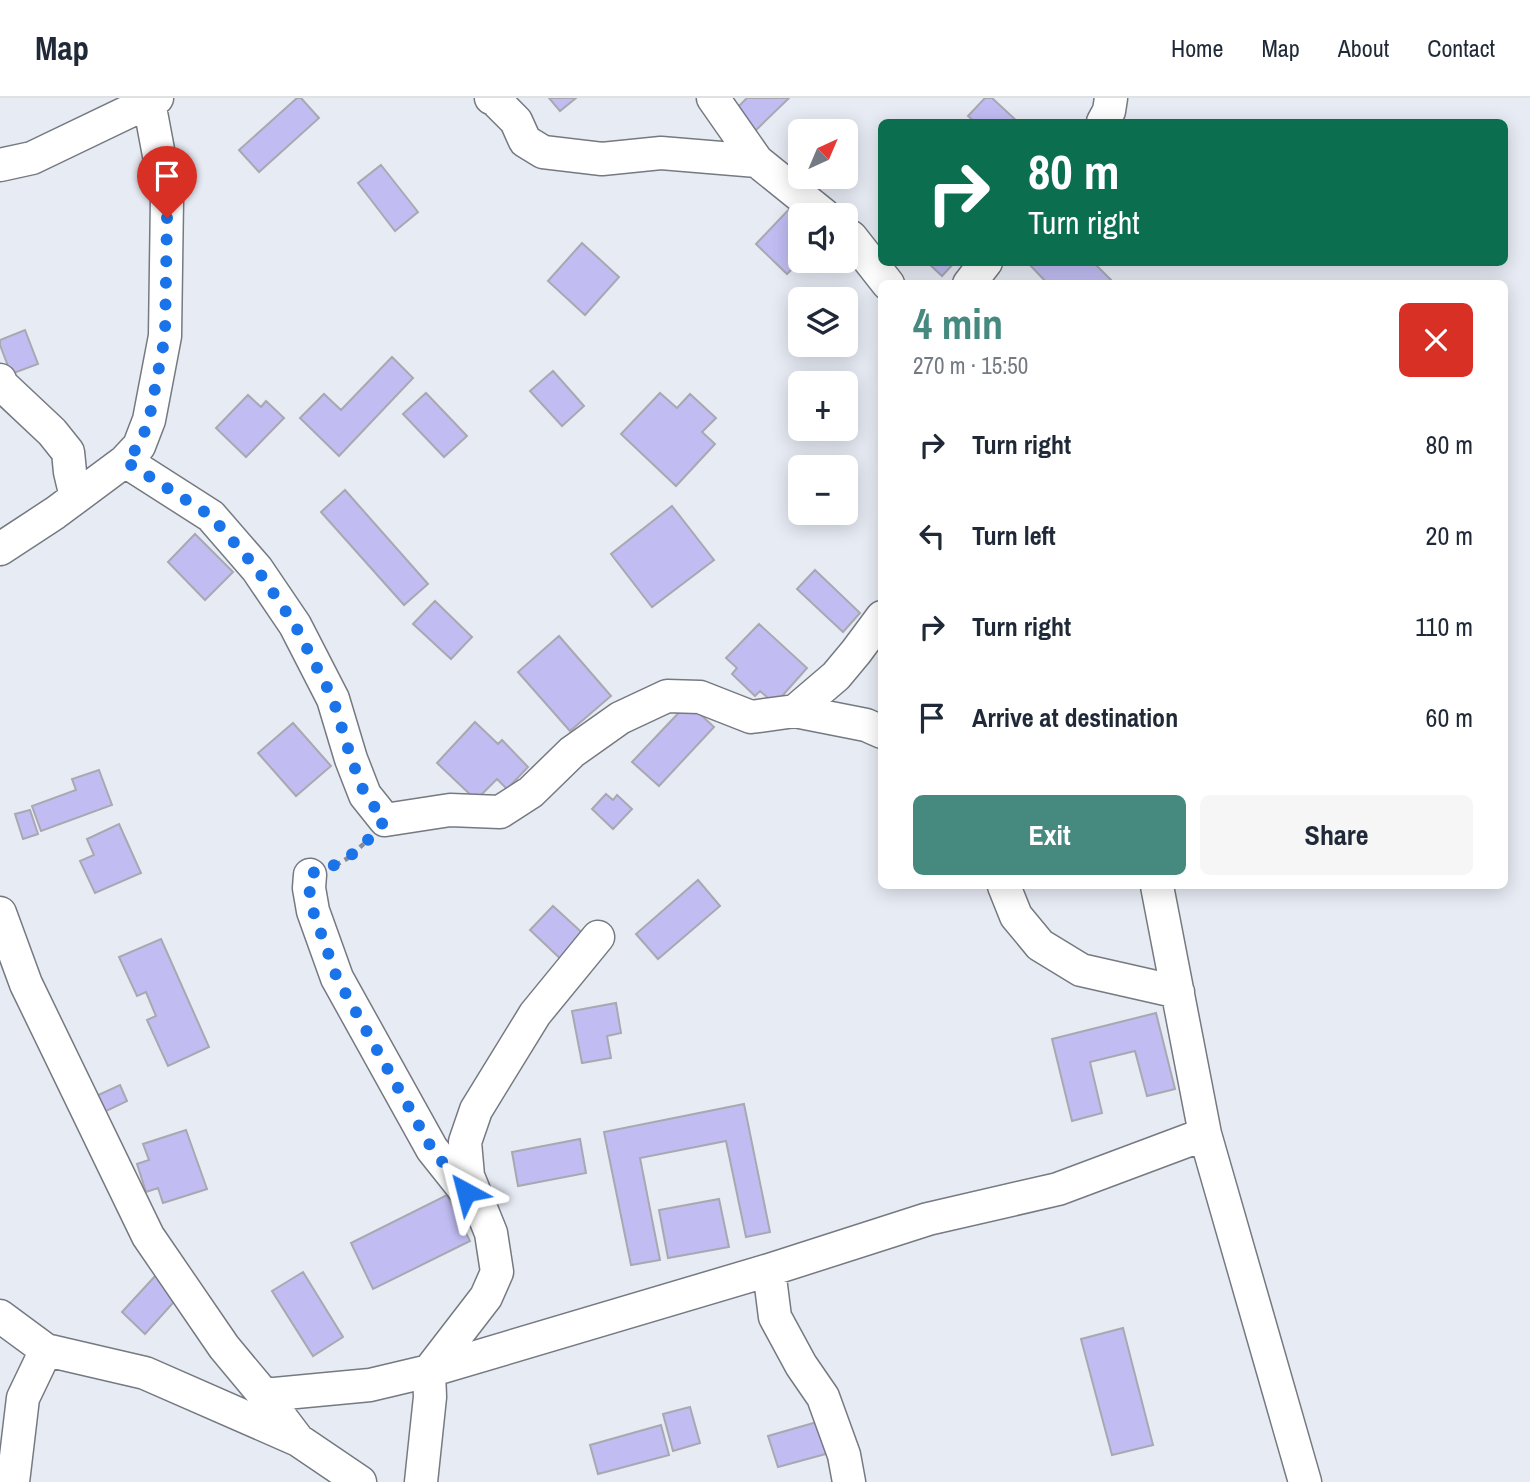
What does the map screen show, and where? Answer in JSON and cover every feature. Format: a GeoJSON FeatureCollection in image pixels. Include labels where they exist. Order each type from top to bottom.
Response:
{"type":"FeatureCollection","features":[{"type":"Feature","properties":{"kind":"street"},"geometry":{"type":"LineString","coordinates":[[491,98],[516,121],[525,141],[543,152],[602,159],[661,153],[757,161]]}},
{"type":"Feature","properties":{"kind":"street"},"geometry":{"type":"LineString","coordinates":[[713,98],[757,161],[809,203]]}},
{"type":"Feature","properties":{"kind":"street"},"geometry":{"type":"LineString","coordinates":[[1105,119],[1111,98]]}},
{"type":"Feature","properties":{"kind":"street"},"geometry":{"type":"LineString","coordinates":[[0,165],[32,158],[153,100],[167,198],[165,336],[149,420],[139,446],[125,461],[0,549]]}},
{"type":"Feature","properties":{"kind":"street"},"geometry":{"type":"LineString","coordinates":[[858,247],[885,280]]}},
{"type":"Feature","properties":{"kind":"street"},"geometry":{"type":"LineString","coordinates":[[972,280],[983,266]]}},
{"type":"Feature","properties":{"kind":"street"},"geometry":{"type":"LineString","coordinates":[[0,380],[52,432],[68,452],[76,497]]}},
{"type":"Feature","properties":{"kind":"street"},"geometry":{"type":"LineString","coordinates":[[125,461],[211,516],[257,569],[295,625],[333,699],[365,795],[385,820],[450,810],[500,812],[531,792],[572,752],[620,718],[667,696],[700,697],[751,717],[795,711],[866,725],[878,730]]}},
{"type":"Feature","properties":{"kind":"street"},"geometry":{"type":"LineString","coordinates":[[795,711],[836,676],[878,622]]}},
{"type":"Feature","properties":{"kind":"street"},"geometry":{"type":"LineString","coordinates":[[310,875],[313,911],[337,978],[432,1149],[483,1213]]}},
{"type":"Feature","properties":{"kind":"street"},"geometry":{"type":"LineString","coordinates":[[1005,889],[1016,916],[1040,945],[1081,970],[1178,992]]}},
{"type":"Feature","properties":{"kind":"street"},"geometry":{"type":"LineString","coordinates":[[1158,889],[1205,1134],[1305,1482]]}},
{"type":"Feature","properties":{"kind":"street"},"geometry":{"type":"LineString","coordinates":[[0,913],[26,984],[148,1236],[224,1347],[298,1440]]}},
{"type":"Feature","properties":{"kind":"street"},"geometry":{"type":"LineString","coordinates":[[421,1482],[429,1371],[486,1297],[497,1272],[491,1234],[468,1176],[465,1142],[476,1110],[535,1014],[598,937]]}},
{"type":"Feature","properties":{"kind":"street"},"geometry":{"type":"LineString","coordinates":[[264,1395],[370,1385],[429,1371],[769,1270],[928,1219],[1058,1189],[1205,1134]]}},
{"type":"Feature","properties":{"kind":"street"},"geometry":{"type":"LineString","coordinates":[[769,1270],[775,1317],[801,1365],[823,1397],[844,1455],[849,1482]]}},
{"type":"Feature","properties":{"kind":"street"},"geometry":{"type":"LineString","coordinates":[[0,1316],[46,1350],[145,1373],[298,1440],[360,1482]]}},
{"type":"Feature","properties":{"kind":"street"},"geometry":{"type":"LineString","coordinates":[[12,1482],[23,1398],[46,1350]]}},
{"type":"Feature","properties":{"kind":"path"},"geometry":{"type":"LineString","coordinates":[[310,875],[348,858],[385,820]]}},
{"type":"Feature","properties":{"kind":"building"},"geometry":{"type":"Polygon","coordinates":[[[297,98],[301,98],[319,118],[259,172],[239,150],[297,98]]]}},
{"type":"Feature","properties":{"kind":"building"},"geometry":{"type":"Polygon","coordinates":[[[549,98],[576,98],[560,111],[549,98]]]}},
{"type":"Feature","properties":{"kind":"building"},"geometry":{"type":"Polygon","coordinates":[[[747,98],[789,98],[754,132],[734,111],[747,98]]]}},
{"type":"Feature","properties":{"kind":"building"},"geometry":{"type":"Polygon","coordinates":[[[985,98],[992,98],[1015,119],[972,119],[968,116],[985,98]]]}},
{"type":"Feature","properties":{"kind":"building"},"geometry":{"type":"Polygon","coordinates":[[[381,165],[418,212],[395,231],[358,183],[381,165]]]}},
{"type":"Feature","properties":{"kind":"building"},"geometry":{"type":"Polygon","coordinates":[[[788,210],[788,273],[756,244],[788,210]]]}},
{"type":"Feature","properties":{"kind":"building"},"geometry":{"type":"Polygon","coordinates":[[[582,243],[619,277],[585,315],[548,281],[582,243]]]}},
{"type":"Feature","properties":{"kind":"building"},"geometry":{"type":"Polygon","coordinates":[[[931,266],[951,266],[942,276],[931,266]]]}},
{"type":"Feature","properties":{"kind":"building"},"geometry":{"type":"Polygon","coordinates":[[[1031,266],[1097,266],[1111,280],[1044,280],[1031,266]]]}},
{"type":"Feature","properties":{"kind":"building"},"geometry":{"type":"Polygon","coordinates":[[[25,330],[38,364],[11,374],[0,340],[25,330]]]}},
{"type":"Feature","properties":{"kind":"building"},"geometry":{"type":"Polygon","coordinates":[[[392,357],[413,378],[339,456],[300,418],[324,394],[341,410],[392,357]]]}},
{"type":"Feature","properties":{"kind":"building"},"geometry":{"type":"Polygon","coordinates":[[[553,371],[584,406],[562,426],[530,391],[553,371]]]}},
{"type":"Feature","properties":{"kind":"building"},"geometry":{"type":"Polygon","coordinates":[[[426,393],[467,436],[444,457],[403,414],[426,393]]]}},
{"type":"Feature","properties":{"kind":"building"},"geometry":{"type":"Polygon","coordinates":[[[660,393],[677,408],[690,394],[716,418],[702,432],[715,444],[676,486],[621,434],[660,393]]]}},
{"type":"Feature","properties":{"kind":"building"},"geometry":{"type":"Polygon","coordinates":[[[248,395],[261,407],[266,401],[284,418],[246,457],[216,428],[248,395]]]}},
{"type":"Feature","properties":{"kind":"building"},"geometry":{"type":"Polygon","coordinates":[[[345,490],[428,584],[404,605],[321,512],[345,490]]]}},
{"type":"Feature","properties":{"kind":"building"},"geometry":{"type":"Polygon","coordinates":[[[672,506],[714,560],[652,607],[611,554],[672,506]]]}},
{"type":"Feature","properties":{"kind":"building"},"geometry":{"type":"Polygon","coordinates":[[[195,534],[233,572],[205,600],[168,562],[195,534]]]}},
{"type":"Feature","properties":{"kind":"building"},"geometry":{"type":"Polygon","coordinates":[[[815,570],[860,613],[843,632],[797,589],[815,570]]]}},
{"type":"Feature","properties":{"kind":"building"},"geometry":{"type":"Polygon","coordinates":[[[435,601],[472,637],[451,659],[413,624],[435,601]]]}},
{"type":"Feature","properties":{"kind":"building"},"geometry":{"type":"Polygon","coordinates":[[[759,624],[807,668],[775,704],[760,691],[755,696],[732,674],[737,668],[726,658],[759,624]]]}},
{"type":"Feature","properties":{"kind":"building"},"geometry":{"type":"Polygon","coordinates":[[[559,636],[611,696],[570,731],[518,672],[559,636]]]}},
{"type":"Feature","properties":{"kind":"building"},"geometry":{"type":"Polygon","coordinates":[[[688,703],[714,727],[659,786],[632,762],[688,703]]]}},
{"type":"Feature","properties":{"kind":"building"},"geometry":{"type":"Polygon","coordinates":[[[475,722],[498,744],[502,740],[528,767],[507,789],[497,779],[476,800],[437,763],[475,722]]]}},
{"type":"Feature","properties":{"kind":"building"},"geometry":{"type":"Polygon","coordinates":[[[293,723],[331,766],[296,796],[258,753],[293,723]]]}},
{"type":"Feature","properties":{"kind":"building"},"geometry":{"type":"Polygon","coordinates":[[[99,770],[112,805],[41,831],[32,806],[76,790],[72,779],[99,770]]]}},
{"type":"Feature","properties":{"kind":"building"},"geometry":{"type":"Polygon","coordinates":[[[606,794],[613,800],[617,795],[632,809],[613,829],[592,809],[606,794]]]}},
{"type":"Feature","properties":{"kind":"building"},"geometry":{"type":"Polygon","coordinates":[[[30,810],[38,834],[23,839],[15,814],[30,810]]]}},
{"type":"Feature","properties":{"kind":"building"},"geometry":{"type":"Polygon","coordinates":[[[119,824],[141,873],[95,893],[80,861],[94,855],[87,839],[119,824]]]}},
{"type":"Feature","properties":{"kind":"building"},"geometry":{"type":"Polygon","coordinates":[[[698,880],[720,906],[658,959],[636,934],[698,880]]]}},
{"type":"Feature","properties":{"kind":"building"},"geometry":{"type":"Polygon","coordinates":[[[553,906],[589,939],[566,964],[530,930],[553,906]]]}},
{"type":"Feature","properties":{"kind":"building"},"geometry":{"type":"Polygon","coordinates":[[[161,939],[209,1047],[168,1066],[147,1020],[156,1016],[146,992],[137,996],[119,957],[161,939]]]}},
{"type":"Feature","properties":{"kind":"building"},"geometry":{"type":"Polygon","coordinates":[[[616,1003],[621,1033],[607,1036],[611,1058],[582,1063],[572,1011],[616,1003]]]}},
{"type":"Feature","properties":{"kind":"building"},"geometry":{"type":"Polygon","coordinates":[[[1156,1013],[1175,1089],[1147,1096],[1135,1051],[1090,1062],[1102,1113],[1072,1121],[1052,1039],[1156,1013]]]}},
{"type":"Feature","properties":{"kind":"building"},"geometry":{"type":"Polygon","coordinates":[[[120,1085],[127,1101],[102,1113],[94,1097],[120,1085]]]}},
{"type":"Feature","properties":{"kind":"building"},"geometry":{"type":"Polygon","coordinates":[[[744,1104],[770,1232],[746,1237],[726,1141],[640,1158],[660,1260],[631,1265],[604,1132],[744,1104]]]}},
{"type":"Feature","properties":{"kind":"building"},"geometry":{"type":"Polygon","coordinates":[[[186,1130],[207,1189],[163,1203],[158,1188],[146,1192],[137,1164],[149,1160],[143,1144],[186,1130]]]}},
{"type":"Feature","properties":{"kind":"building"},"geometry":{"type":"Polygon","coordinates":[[[580,1139],[586,1173],[518,1186],[512,1152],[580,1139]]]}},
{"type":"Feature","properties":{"kind":"building"},"geometry":{"type":"Polygon","coordinates":[[[447,1195],[470,1241],[373,1289],[351,1243],[447,1195]]]}},
{"type":"Feature","properties":{"kind":"building"},"geometry":{"type":"Polygon","coordinates":[[[719,1199],[729,1247],[668,1258],[659,1210],[719,1199]]]}},
{"type":"Feature","properties":{"kind":"building"},"geometry":{"type":"Polygon","coordinates":[[[303,1272],[343,1337],[313,1356],[272,1291],[303,1272]]]}},
{"type":"Feature","properties":{"kind":"building"},"geometry":{"type":"Polygon","coordinates":[[[157,1274],[180,1295],[145,1334],[122,1312],[157,1274]]]}},
{"type":"Feature","properties":{"kind":"building"},"geometry":{"type":"Polygon","coordinates":[[[1123,1328],[1153,1445],[1112,1455],[1081,1339],[1123,1328]]]}},
{"type":"Feature","properties":{"kind":"building"},"geometry":{"type":"Polygon","coordinates":[[[690,1407],[700,1443],[673,1451],[663,1414],[690,1407]]]}},
{"type":"Feature","properties":{"kind":"building"},"geometry":{"type":"Polygon","coordinates":[[[824,1420],[833,1452],[778,1467],[768,1436],[824,1420]]]}},
{"type":"Feature","properties":{"kind":"building"},"geometry":{"type":"Polygon","coordinates":[[[661,1425],[669,1455],[598,1474],[590,1445],[661,1425]]]}},
{"type":"Feature","properties":{"kind":"route"},"geometry":{"type":"LineString","coordinates":[[167,218],[165,336],[149,420],[139,446],[125,461],[211,516],[257,569],[295,625],[333,699],[365,795],[385,820],[348,858],[310,875],[313,911],[337,978],[432,1149],[466,1192]]}}]}
